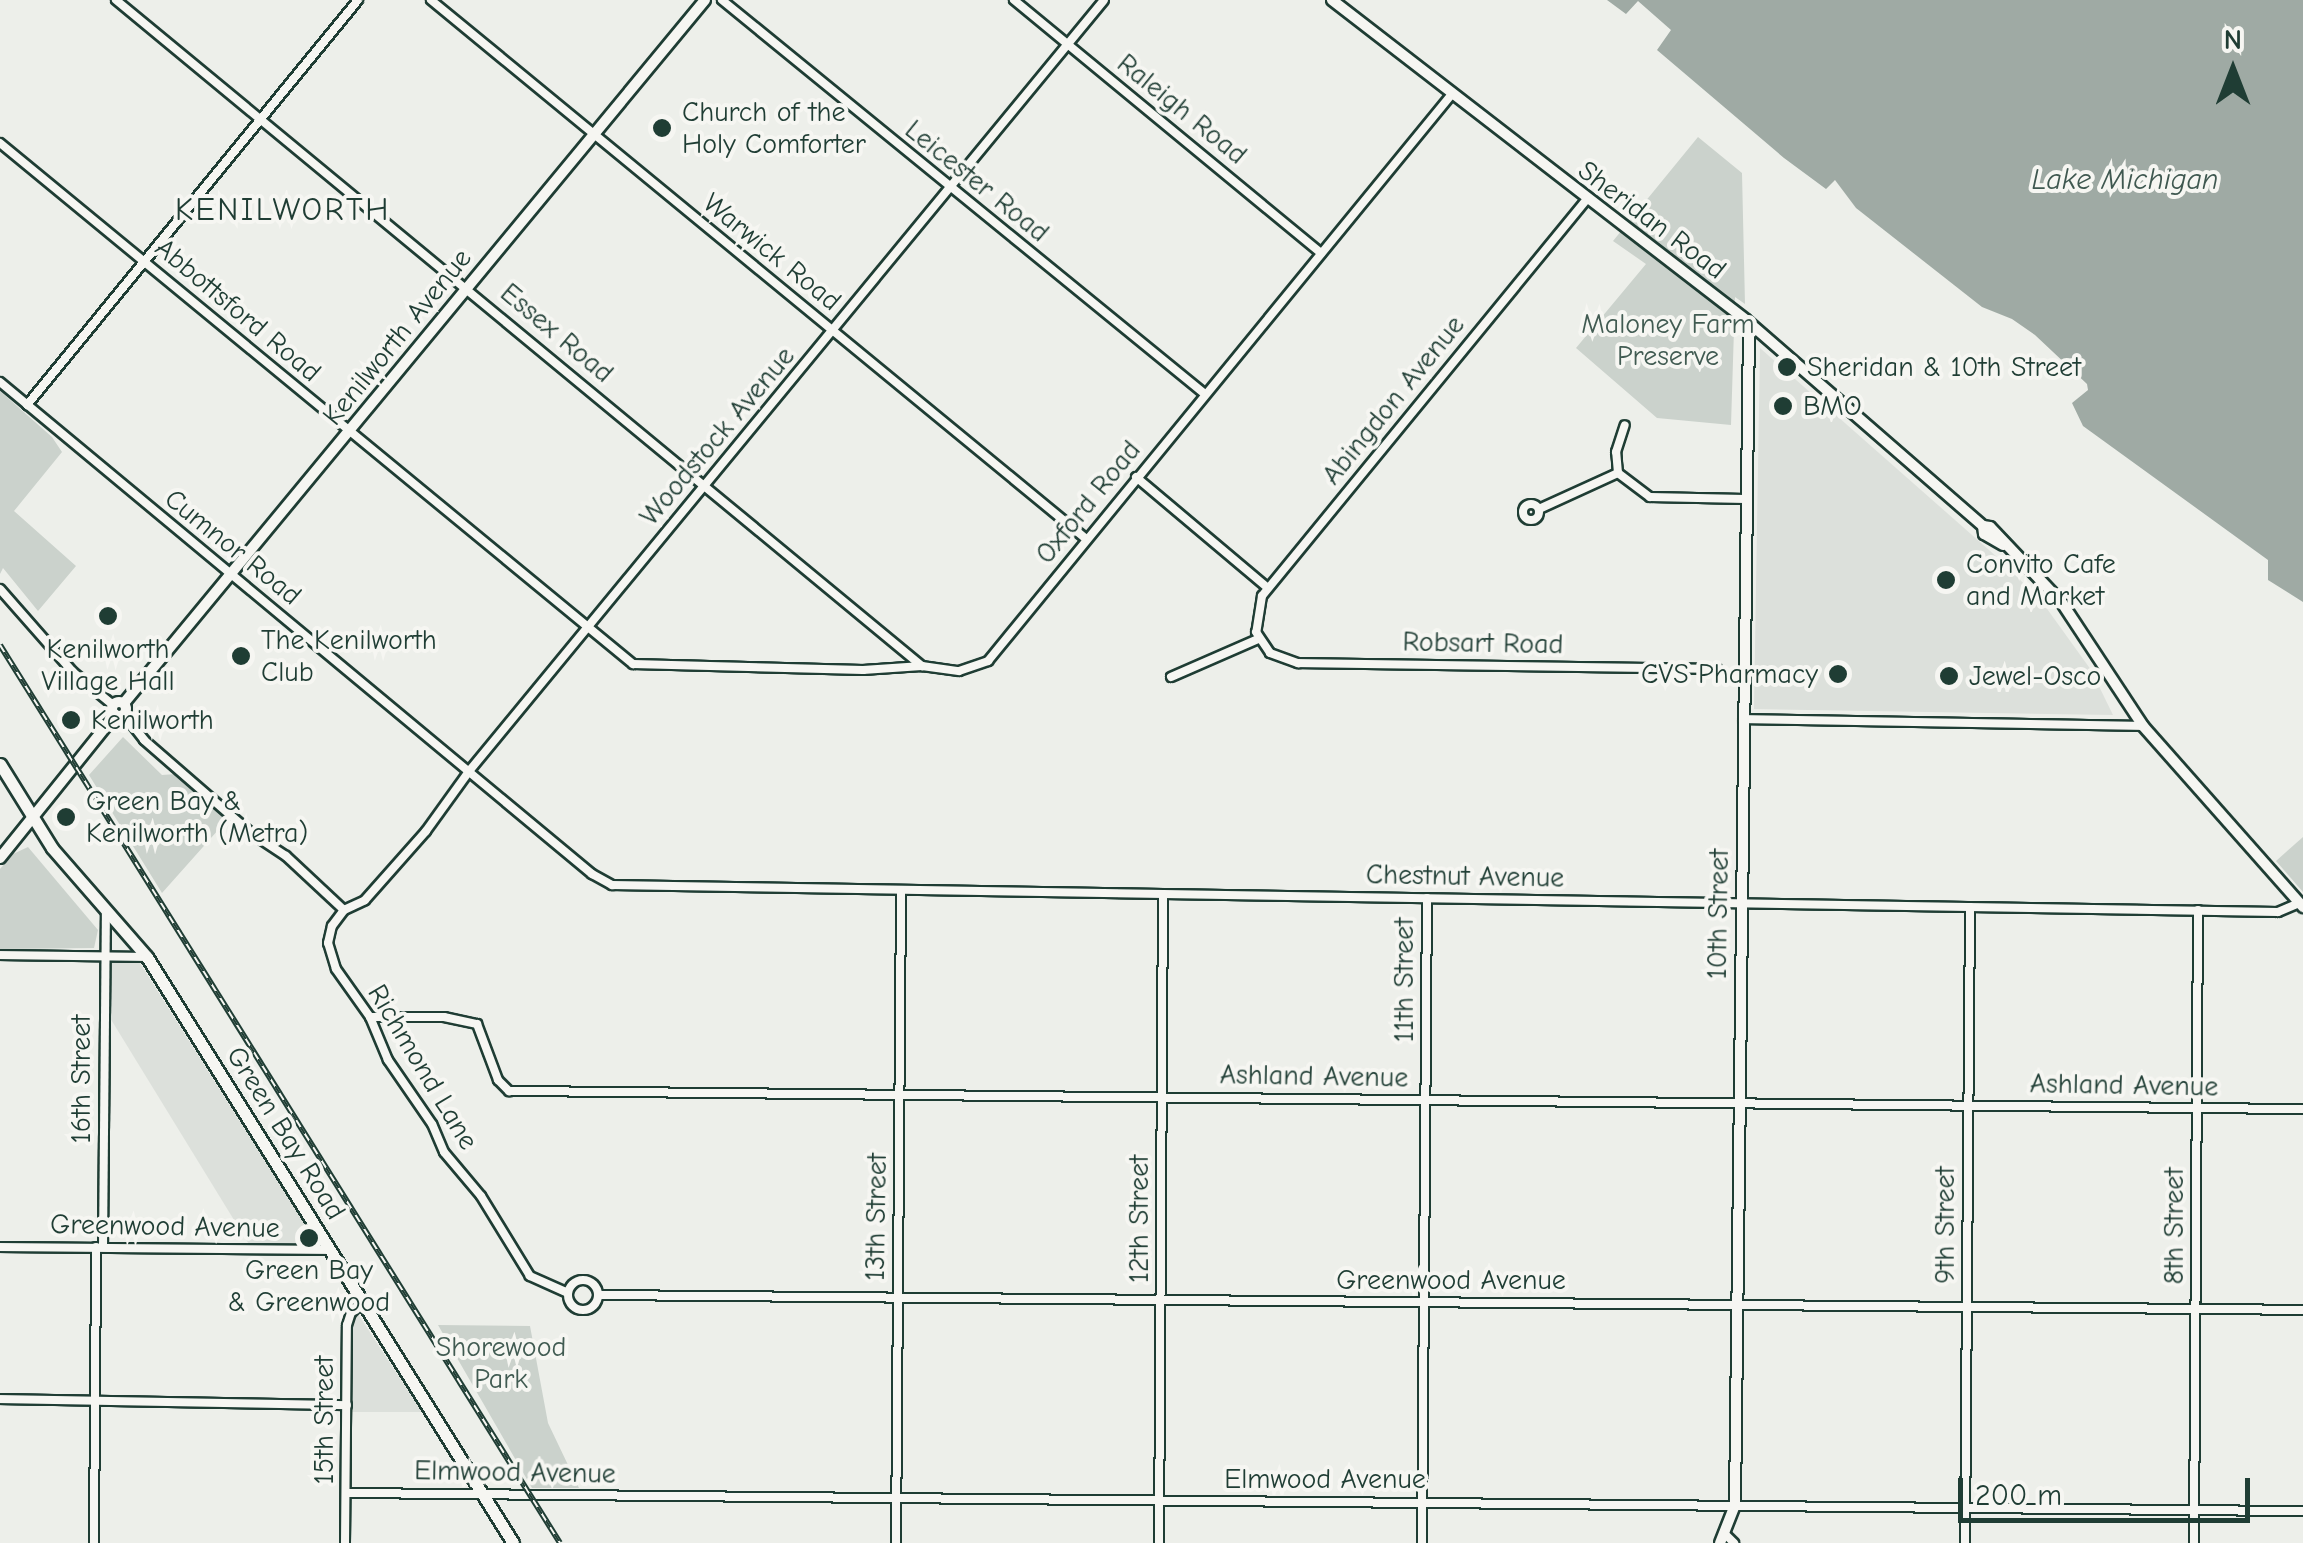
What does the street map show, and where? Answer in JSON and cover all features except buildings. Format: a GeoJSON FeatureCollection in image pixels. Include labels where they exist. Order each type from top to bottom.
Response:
{"type":"FeatureCollection","features":[{"type":"Feature","properties":{"kind":"main road","name":"Green Bay Road"},"geometry":{"type":"LineString","coordinates":[[0,764],[32,820],[147,957],[513,1543]]}},
{"type":"Feature","properties":{"kind":"street","name":"Essex Road"},"geometry":{"type":"LineString","coordinates":[[116,0],[922,666]]}},
{"type":"Feature","properties":{"kind":"street"},"geometry":{"type":"LineString","coordinates":[[26,405],[358,0]]}},
{"type":"Feature","properties":{"kind":"street","name":"Warwick Road"},"geometry":{"type":"LineString","coordinates":[[431,0],[1086,538]]}},
{"type":"Feature","properties":{"kind":"street","name":"Kenilworth Avenue"},"geometry":{"type":"LineString","coordinates":[[0,858],[230,573],[705,0]]}},
{"type":"Feature","properties":{"kind":"street","name":"Leicester Road"},"geometry":{"type":"LineString","coordinates":[[722,0],[1205,394]]}},
{"type":"Feature","properties":{"kind":"street","name":"Raleigh Road"},"geometry":{"type":"LineString","coordinates":[[1014,0],[1321,253]]}},
{"type":"Feature","properties":{"kind":"street","name":"Woodstock Avenue"},"geometry":{"type":"LineString","coordinates":[[344,910],[365,900],[426,831],[470,770],[1104,0]]}},
{"type":"Feature","properties":{"kind":"street","name":"Sheridan Road"},"geometry":{"type":"LineString","coordinates":[[1332,0],[1750,323],[1983,526],[1984,534],[2003,544],[2062,603],[2143,726],[2301,905]]}},
{"type":"Feature","properties":{"kind":"street","name":"Oxford Road"},"geometry":{"type":"LineString","coordinates":[[632,664],[863,670],[922,666],[959,671],[982,665],[1452,94]]}},
{"type":"Feature","properties":{"kind":"street","name":"Abbottsford Road"},"geometry":{"type":"LineString","coordinates":[[0,143],[632,664]]}},
{"type":"Feature","properties":{"kind":"street","name":"Abingdon Avenue"},"geometry":{"type":"LineString","coordinates":[[1258,639],[1256,613],[1268,588],[1587,199]]}},
{"type":"Feature","properties":{"kind":"street","name":"10th Street"},"geometry":{"type":"LineString","coordinates":[[1726,1540],[1735,1506],[1744,499],[1750,323]]}},
{"type":"Feature","properties":{"kind":"street","name":"Cumnor Road"},"geometry":{"type":"LineString","coordinates":[[0,382],[592,874],[628,888]]}},
{"type":"Feature","properties":{"kind":"street"},"geometry":{"type":"LineString","coordinates":[[1618,473],[1617,444],[1626,425]]}},
{"type":"Feature","properties":{"kind":"street"},"geometry":{"type":"LineString","coordinates":[[1618,473],[1650,497],[1744,499]]}},
{"type":"Feature","properties":{"kind":"street"},"geometry":{"type":"LineString","coordinates":[[1539,509],[1618,473]]}},
{"type":"Feature","properties":{"kind":"street"},"geometry":{"type":"LineString","coordinates":[[1136,477],[1268,588]]}},
{"type":"Feature","properties":{"kind":"street"},"geometry":{"type":"LineString","coordinates":[[0,589],[73,672],[119,709],[144,740],[251,833],[286,856],[344,910]]}},
{"type":"Feature","properties":{"kind":"street"},"geometry":{"type":"LineString","coordinates":[[1171,677],[1258,639]]}},
{"type":"Feature","properties":{"kind":"street","name":"Robsart Road"},"geometry":{"type":"LineString","coordinates":[[1258,639],[1277,658],[1298,663],[1717,669]]}},
{"type":"Feature","properties":{"kind":"street"},"geometry":{"type":"LineString","coordinates":[[1743,719],[2143,726]]}},
{"type":"Feature","properties":{"kind":"street","name":"Chestnut Avenue"},"geometry":{"type":"LineString","coordinates":[[628,888],[2278,912],[2301,905]]}},
{"type":"Feature","properties":{"kind":"street","name":"13th Street"},"geometry":{"type":"LineString","coordinates":[[896,1543],[902,891]]}},
{"type":"Feature","properties":{"kind":"street","name":"12th Street"},"geometry":{"type":"LineString","coordinates":[[1159,1543],[1163,894]]}},
{"type":"Feature","properties":{"kind":"street","name":"11th Street"},"geometry":{"type":"LineString","coordinates":[[1422,1543],[1427,898]]}},
{"type":"Feature","properties":{"kind":"street","name":"9th Street"},"geometry":{"type":"LineString","coordinates":[[1965,1543],[1970,907]]}},
{"type":"Feature","properties":{"kind":"street","name":"Richmond Lane"},"geometry":{"type":"LineString","coordinates":[[344,910],[332,926],[329,951],[336,969],[370,1017],[388,1060],[432,1124],[444,1152],[481,1196],[521,1263],[538,1283],[568,1294]]}},
{"type":"Feature","properties":{"kind":"street","name":"8th Street"},"geometry":{"type":"LineString","coordinates":[[2194,1543],[2198,910]]}},
{"type":"Feature","properties":{"kind":"street","name":"16th Street"},"geometry":{"type":"LineString","coordinates":[[94,1543],[106,912]]}},
{"type":"Feature","properties":{"kind":"street"},"geometry":{"type":"LineString","coordinates":[[0,955],[147,957]]}},
{"type":"Feature","properties":{"kind":"street","name":"Ashland Avenue"},"geometry":{"type":"LineString","coordinates":[[370,1017],[444,1017],[478,1024],[498,1080],[509,1090],[2303,1109]]}},
{"type":"Feature","properties":{"kind":"street","name":"Greenwood Avenue"},"geometry":{"type":"LineString","coordinates":[[0,1246],[330,1250]]}},
{"type":"Feature","properties":{"kind":"street","name":"Greenwood Avenue"},"geometry":{"type":"LineString","coordinates":[[582,1279],[596,1285],[598,1296],[592,1308],[582,1310],[573,1306],[568,1294],[582,1279]]}},
{"type":"Feature","properties":{"kind":"street","name":"Greenwood Avenue"},"geometry":{"type":"LineString","coordinates":[[598,1296],[2303,1310]]}},
{"type":"Feature","properties":{"kind":"street","name":"15th Street"},"geometry":{"type":"LineString","coordinates":[[345,1543],[347,1325],[351,1312],[362,1302]]}},
{"type":"Feature","properties":{"kind":"street"},"geometry":{"type":"LineString","coordinates":[[0,1399],[347,1405]]}},
{"type":"Feature","properties":{"kind":"street","name":"Elmwood Avenue"},"geometry":{"type":"LineString","coordinates":[[346,1493],[2303,1510]]}},
{"type":"Feature","properties":{"kind":"shaded area"},"geometry":{"type":"Polygon","coordinates":[[[1760,348],[2006,565],[2045,606],[2091,670],[2113,715],[1754,709],[1760,348]]]}},
{"type":"Feature","properties":{"kind":"shaded area"},"geometry":{"type":"Polygon","coordinates":[[[107,963],[140,963],[319,1247],[250,1246],[107,1013],[107,963]]]}},
{"type":"Feature","properties":{"kind":"shaded area"},"geometry":{"type":"Polygon","coordinates":[[[356,1311],[422,1412],[349,1412],[350,1325],[356,1311]]]}},
{"type":"Feature","properties":{"kind":"green space","name":"Maloney Farm Preserve"},"geometry":{"type":"Polygon","coordinates":[[[1698,137],[1742,173],[1745,304],[1735,297],[1731,425],[1657,418],[1576,348],[1646,264],[1613,241],[1698,137]]]}},
{"type":"Feature","properties":{"kind":"green space"},"geometry":{"type":"Polygon","coordinates":[[[0,391],[52,437],[62,452],[14,511],[76,566],[38,611],[3,568],[0,574],[0,391]]]}},
{"type":"Feature","properties":{"kind":"green space"},"geometry":{"type":"Polygon","coordinates":[[[123,737],[162,775],[176,774],[227,820],[162,893],[89,775],[123,737]]]}},
{"type":"Feature","properties":{"kind":"green space"},"geometry":{"type":"Polygon","coordinates":[[[2303,837],[2303,892],[2276,861],[2303,837]]]}},
{"type":"Feature","properties":{"kind":"green space"},"geometry":{"type":"Polygon","coordinates":[[[28,847],[98,930],[94,948],[0,949],[0,869],[13,854],[28,847]]]}},
{"type":"Feature","properties":{"kind":"green space","name":"Shorewood Park"},"geometry":{"type":"Polygon","coordinates":[[[438,1325],[530,1326],[548,1423],[579,1488],[532,1488],[438,1325]]]}},
{"type":"Feature","properties":{"kind":"water","name":"Lake Michigan"},"geometry":{"type":"Polygon","coordinates":[[[1607,0],[2303,0],[2303,602],[2268,580],[2268,560],[2083,426],[2072,403],[2088,390],[2087,384],[2035,335],[2012,319],[1982,307],[1856,208],[1835,180],[1826,189],[1784,158],[1657,50],[1671,30],[1638,1],[1626,14],[1607,0]]]}},
{"type":"Feature","properties":{"kind":"railway"},"geometry":{"type":"LineString","coordinates":[[0,645],[560,1543]]}},
{"type":"Feature","properties":{"kind":"place","name":"Church of the Holy Comforter"},"geometry":{"type":"Point","coordinates":[662,128]}},
{"type":"Feature","properties":{"kind":"place","name":"Sheridan & 10th Street"},"geometry":{"type":"Point","coordinates":[1787,367]}},
{"type":"Feature","properties":{"kind":"place","name":"BMO"},"geometry":{"type":"Point","coordinates":[1783,406]}},
{"type":"Feature","properties":{"kind":"place","name":"Convito Cafe and Market"},"geometry":{"type":"Point","coordinates":[1946,580]}},
{"type":"Feature","properties":{"kind":"place","name":"Kenilworth Village Hall"},"geometry":{"type":"Point","coordinates":[108,616]}},
{"type":"Feature","properties":{"kind":"place","name":"The Kenilworth Club"},"geometry":{"type":"Point","coordinates":[241,656]}},
{"type":"Feature","properties":{"kind":"place","name":"CVS Pharmacy"},"geometry":{"type":"Point","coordinates":[1838,674]}},
{"type":"Feature","properties":{"kind":"place","name":"Jewel-Osco"},"geometry":{"type":"Point","coordinates":[1949,676]}},
{"type":"Feature","properties":{"kind":"place","name":"Kenilworth"},"geometry":{"type":"Point","coordinates":[71,720]}},
{"type":"Feature","properties":{"kind":"place","name":"Green Bay & Kenilworth (Metra)"},"geometry":{"type":"Point","coordinates":[66,817]}},
{"type":"Feature","properties":{"kind":"place","name":"Green Bay & Greenwood"},"geometry":{"type":"Point","coordinates":[309,1238]}},
{"type":"Feature","properties":{"kind":"district","name":"KENILWORTH"},"geometry":{"type":"Point","coordinates":[283,210]}}]}
